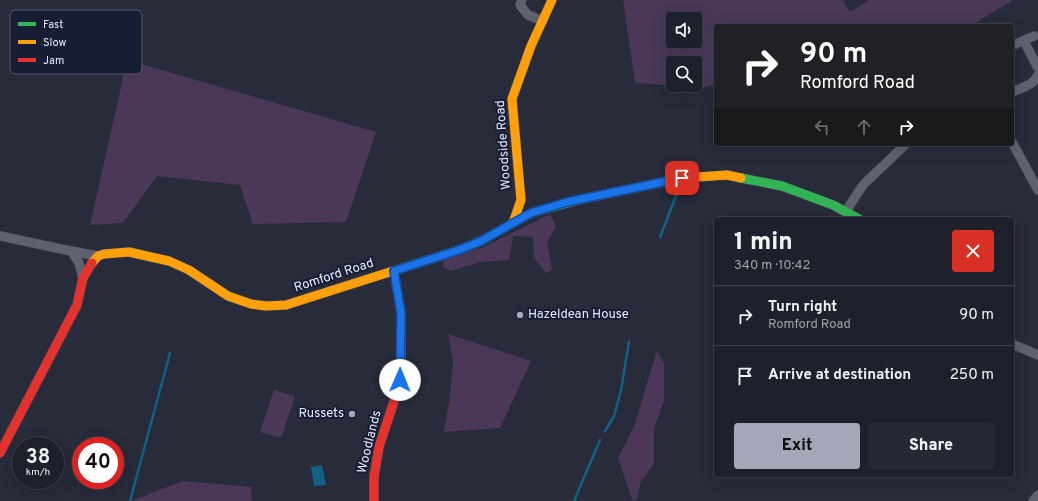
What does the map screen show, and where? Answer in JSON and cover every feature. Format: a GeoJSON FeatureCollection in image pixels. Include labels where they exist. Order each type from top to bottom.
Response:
{"type":"FeatureCollection","features":[{"type":"Feature","properties":{"kind":"street"},"geometry":{"type":"LineString","coordinates":[[522,0],[520,5],[528,15],[543,21]]}},
{"type":"Feature","properties":{"kind":"street","name":"Woodside Road"},"geometry":{"type":"LineString","coordinates":[[513,223],[521,200],[521,193],[512,99],[531,46],[552,0]]}},
{"type":"Feature","properties":{"kind":"street"},"geometry":{"type":"LineString","coordinates":[[1034,36],[1020,42],[1038,68]]}},
{"type":"Feature","properties":{"kind":"street"},"geometry":{"type":"LineString","coordinates":[[1014,91],[1032,84],[1038,75]]}},
{"type":"Feature","properties":{"kind":"street"},"geometry":{"type":"LineString","coordinates":[[846,212],[863,185],[904,146]]}},
{"type":"Feature","properties":{"kind":"street"},"geometry":{"type":"LineString","coordinates":[[1014,146],[1038,190]]}},
{"type":"Feature","properties":{"kind":"street","name":"Romford Road"},"geometry":{"type":"LineString","coordinates":[[98,256],[104,254],[129,252],[169,261],[189,270],[228,296],[251,304],[266,306],[286,305],[459,250],[481,241],[531,213],[567,202],[682,178],[727,176],[782,186],[833,205],[855,217]]}},
{"type":"Feature","properties":{"kind":"street"},"geometry":{"type":"LineString","coordinates":[[0,236],[72,252],[98,256],[83,278],[77,305],[0,453]]}},
{"type":"Feature","properties":{"kind":"street"},"geometry":{"type":"LineString","coordinates":[[72,252],[79,263],[83,278]]}},
{"type":"Feature","properties":{"kind":"street","name":"Woodlands"},"geometry":{"type":"LineString","coordinates":[[374,501],[374,477],[380,447],[400,380],[401,313],[394,271]]}},
{"type":"Feature","properties":{"kind":"street"},"geometry":{"type":"LineString","coordinates":[[1014,345],[1038,355]]}},
{"type":"Feature","properties":{"kind":"street"},"geometry":{"type":"LineString","coordinates":[[1033,501],[1038,495]]}},
{"type":"Feature","properties":{"kind":"shaded area"},"geometry":{"type":"Polygon","coordinates":[[[623,0],[842,0],[850,12],[869,0],[1013,0],[973,24],[714,24],[714,84],[702,88],[702,56],[666,56],[666,85],[635,83],[623,0]]]}},
{"type":"Feature","properties":{"kind":"shaded area"},"geometry":{"type":"Polygon","coordinates":[[[142,64],[376,132],[346,222],[253,224],[240,185],[157,176],[123,223],[90,225],[124,74],[142,74],[142,64]]]}},
{"type":"Feature","properties":{"kind":"shaded area"},"geometry":{"type":"Polygon","coordinates":[[[550,214],[556,227],[547,242],[552,270],[546,273],[534,258],[533,237],[513,236],[509,260],[480,262],[451,271],[443,267],[444,258],[481,248],[550,214]]]}},
{"type":"Feature","properties":{"kind":"shaded area"},"geometry":{"type":"Polygon","coordinates":[[[448,334],[531,361],[500,428],[444,432],[450,396],[453,361],[448,334]]]}},
{"type":"Feature","properties":{"kind":"shaded area"},"geometry":{"type":"Polygon","coordinates":[[[657,350],[664,364],[664,400],[654,429],[654,464],[641,481],[637,499],[633,501],[618,458],[634,427],[657,350]]]}},
{"type":"Feature","properties":{"kind":"shaded area"},"geometry":{"type":"Polygon","coordinates":[[[274,390],[295,396],[281,438],[260,432],[274,390]]]}},
{"type":"Feature","properties":{"kind":"shaded area"},"geometry":{"type":"Polygon","coordinates":[[[183,481],[251,487],[252,501],[131,501],[183,481]]]}},
{"type":"Feature","properties":{"kind":"water"},"geometry":{"type":"Polygon","coordinates":[[[322,465],[326,485],[314,486],[311,467],[322,465]]]}},
{"type":"Feature","properties":{"kind":"waterway"},"geometry":{"type":"LineString","coordinates":[[660,237],[678,191]]}},
{"type":"Feature","properties":{"kind":"waterway"},"geometry":{"type":"LineString","coordinates":[[605,431],[614,416],[621,390],[629,342]]}},
{"type":"Feature","properties":{"kind":"waterway"},"geometry":{"type":"LineString","coordinates":[[130,501],[170,353]]}},
{"type":"Feature","properties":{"kind":"waterway"},"geometry":{"type":"LineString","coordinates":[[574,501],[600,440]]}},
{"type":"Feature","properties":{"kind":"traffic: fast"},"geometry":{"type":"LineString","coordinates":[[741,178],[782,186],[833,205],[855,217]]}},
{"type":"Feature","properties":{"kind":"traffic: fast"},"geometry":{"type":"LineString","coordinates":[[415,264],[459,250],[481,241],[531,213],[582,199]]}},
{"type":"Feature","properties":{"kind":"traffic: slow"},"geometry":{"type":"LineString","coordinates":[[513,223],[521,200],[512,99],[531,46],[552,0]]}},
{"type":"Feature","properties":{"kind":"traffic: slow"},"geometry":{"type":"LineString","coordinates":[[582,199],[682,178],[727,175],[741,178]]}},
{"type":"Feature","properties":{"kind":"traffic: slow"},"geometry":{"type":"LineString","coordinates":[[92,263],[98,256],[104,254],[129,252],[169,261],[189,270],[228,296],[251,304],[266,306],[286,305],[415,264]]}},
{"type":"Feature","properties":{"kind":"traffic: jam"},"geometry":{"type":"LineString","coordinates":[[0,453],[77,305],[83,278],[92,263]]}},
{"type":"Feature","properties":{"kind":"traffic: jam"},"geometry":{"type":"LineString","coordinates":[[374,501],[374,477],[379,447],[401,380],[401,313],[394,271]]}},
{"type":"Feature","properties":{"kind":"place","name":"Hazeldean House"},"geometry":{"type":"Point","coordinates":[520,315]}},
{"type":"Feature","properties":{"kind":"place","name":"Russets"},"geometry":{"type":"Point","coordinates":[352,414]}},
{"type":"Feature","properties":{"kind":"route"},"geometry":{"type":"LineString","coordinates":[[400,380],[401,313],[394,271],[459,250],[481,241],[531,213],[567,202],[682,178]]}}]}
